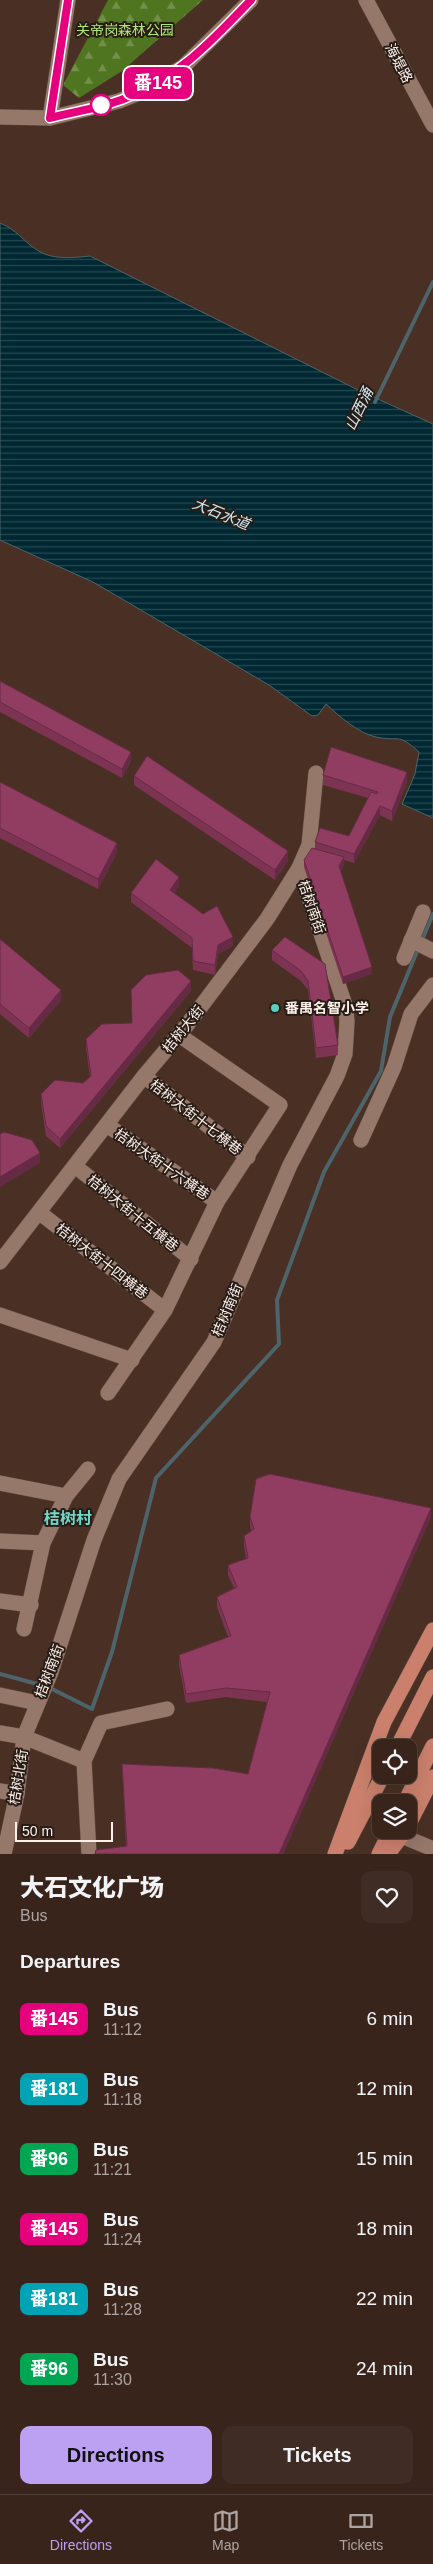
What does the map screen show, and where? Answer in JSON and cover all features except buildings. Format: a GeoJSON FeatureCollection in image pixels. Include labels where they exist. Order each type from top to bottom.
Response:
{"type":"FeatureCollection","features":[{"type":"Feature","properties":{"kind":"main road"},"geometry":{"type":"LineString","coordinates":[[336,1854],[384,1722],[433,1630]]}},
{"type":"Feature","properties":{"kind":"main road"},"geometry":{"type":"LineString","coordinates":[[402,1739],[433,1677]]}},
{"type":"Feature","properties":{"kind":"main road"},"geometry":{"type":"LineString","coordinates":[[409,1794],[433,1746]]}},
{"type":"Feature","properties":{"kind":"main road"},"geometry":{"type":"LineString","coordinates":[[417,1804],[433,1776]]}},
{"type":"Feature","properties":{"kind":"main road"},"geometry":{"type":"LineString","coordinates":[[342,1854],[378,1784]]}},
{"type":"Feature","properties":{"kind":"main road"},"geometry":{"type":"LineString","coordinates":[[379,1854],[393,1839]]}},
{"type":"Feature","properties":{"kind":"main road"},"geometry":{"type":"LineString","coordinates":[[388,1854],[397,1839]]}},
{"type":"Feature","properties":{"kind":"street"},"geometry":{"type":"LineString","coordinates":[[50,118],[68,0]]}},
{"type":"Feature","properties":{"kind":"street"},"geometry":{"type":"LineString","coordinates":[[0,116],[50,118],[119,101],[161,81],[203,50],[251,0]]}},
{"type":"Feature","properties":{"kind":"street","name":"海堤路"},"geometry":{"type":"LineString","coordinates":[[366,0],[433,125]]}},
{"type":"Feature","properties":{"kind":"street","name":"桔树大街"},"geometry":{"type":"LineString","coordinates":[[0,1262],[267,919],[299,868],[309,845],[316,773]]}},
{"type":"Feature","properties":{"kind":"street","name":"桔树南街"},"geometry":{"type":"LineString","coordinates":[[24,1737],[51,1672],[94,1540],[119,1478],[214,1342],[290,1165],[337,1076],[345,1054],[346,1008],[299,868]]}},
{"type":"Feature","properties":{"kind":"street"},"geometry":{"type":"LineString","coordinates":[[404,958],[423,912]]}},
{"type":"Feature","properties":{"kind":"street"},"geometry":{"type":"LineString","coordinates":[[411,940],[433,951]]}},
{"type":"Feature","properties":{"kind":"street"},"geometry":{"type":"LineString","coordinates":[[361,1140],[394,1067],[411,1014],[433,985]]}},
{"type":"Feature","properties":{"kind":"street"},"geometry":{"type":"LineString","coordinates":[[108,1393],[165,1310],[218,1202],[280,1105],[179,1034]]}},
{"type":"Feature","properties":{"kind":"street","name":"桔树大街十七横巷"},"geometry":{"type":"LineString","coordinates":[[144,1076],[248,1157]]}},
{"type":"Feature","properties":{"kind":"street","name":"桔树大街十六横巷"},"geometry":{"type":"LineString","coordinates":[[107,1125],[218,1202]]}},
{"type":"Feature","properties":{"kind":"street","name":"桔树大街十五横巷"},"geometry":{"type":"LineString","coordinates":[[75,1166],[191,1259]]}},
{"type":"Feature","properties":{"kind":"street","name":"桔树大街十四横巷"},"geometry":{"type":"LineString","coordinates":[[40,1213],[165,1310]]}},
{"type":"Feature","properties":{"kind":"street"},"geometry":{"type":"LineString","coordinates":[[0,1315],[132,1360]]}},
{"type":"Feature","properties":{"kind":"street"},"geometry":{"type":"LineString","coordinates":[[24,1629],[31,1605],[43,1543],[66,1496],[88,1469]]}},
{"type":"Feature","properties":{"kind":"street"},"geometry":{"type":"LineString","coordinates":[[2,1481],[66,1496]]}},
{"type":"Feature","properties":{"kind":"street"},"geometry":{"type":"LineString","coordinates":[[0,1541],[43,1543]]}},
{"type":"Feature","properties":{"kind":"street"},"geometry":{"type":"LineString","coordinates":[[0,1601],[31,1605]]}},
{"type":"Feature","properties":{"kind":"street"},"geometry":{"type":"LineString","coordinates":[[0,1695],[38,1701]]}},
{"type":"Feature","properties":{"kind":"street"},"geometry":{"type":"LineString","coordinates":[[89,1854],[84,1761],[101,1723],[168,1709]]}},
{"type":"Feature","properties":{"kind":"street"},"geometry":{"type":"LineString","coordinates":[[0,1733],[24,1737]]}},
{"type":"Feature","properties":{"kind":"street","name":"桔树北街"},"geometry":{"type":"LineString","coordinates":[[3,1852],[16,1794],[24,1737],[84,1761]]}},
{"type":"Feature","properties":{"kind":"street"},"geometry":{"type":"LineString","coordinates":[[0,1791],[16,1794]]}},
{"type":"Feature","properties":{"kind":"street"},"geometry":{"type":"LineString","coordinates":[[417,1839],[433,1849]]}},
{"type":"Feature","properties":{"kind":"green space","name":"关帝岗森林公园"},"geometry":{"type":"Polygon","coordinates":[[[108,0],[203,0],[122,71],[79,98],[63,85],[108,0]]]}},
{"type":"Feature","properties":{"kind":"water","name":"大石水道"},"geometry":{"type":"Polygon","coordinates":[[[0,223],[43,253],[63,258],[90,256],[360,391],[433,424],[433,818],[402,804],[415,774],[419,752],[406,742],[398,739],[376,737],[362,732],[326,704],[318,715],[312,716],[269,685],[93,582],[0,540],[0,223]]]}},
{"type":"Feature","properties":{"kind":"waterway","name":"山西涌"},"geometry":{"type":"LineString","coordinates":[[375,402],[433,282]]}},
{"type":"Feature","properties":{"kind":"waterway"},"geometry":{"type":"LineString","coordinates":[[422,940],[433,914]]}},
{"type":"Feature","properties":{"kind":"waterway"},"geometry":{"type":"LineString","coordinates":[[48,1687],[92,1709],[112,1652],[156,1478],[279,1344],[277,1300],[324,1172],[381,1071],[390,1017],[418,949]]}},
{"type":"Feature","properties":{"kind":"waterway"},"geometry":{"type":"LineString","coordinates":[[0,1674],[41,1685]]}},
{"type":"Feature","properties":{"kind":"bus line","name":"番145"},"geometry":{"type":"LineString","coordinates":[[68,0],[50,118],[119,101],[161,81],[183,67],[203,50],[251,0]]}},
{"type":"Feature","properties":{"kind":"place","name":"番禺名智小学"},"geometry":{"type":"Point","coordinates":[275,1008]}},
{"type":"Feature","properties":{"kind":"district","name":"桔树村"},"geometry":{"type":"Point","coordinates":[68,1518]}}]}
